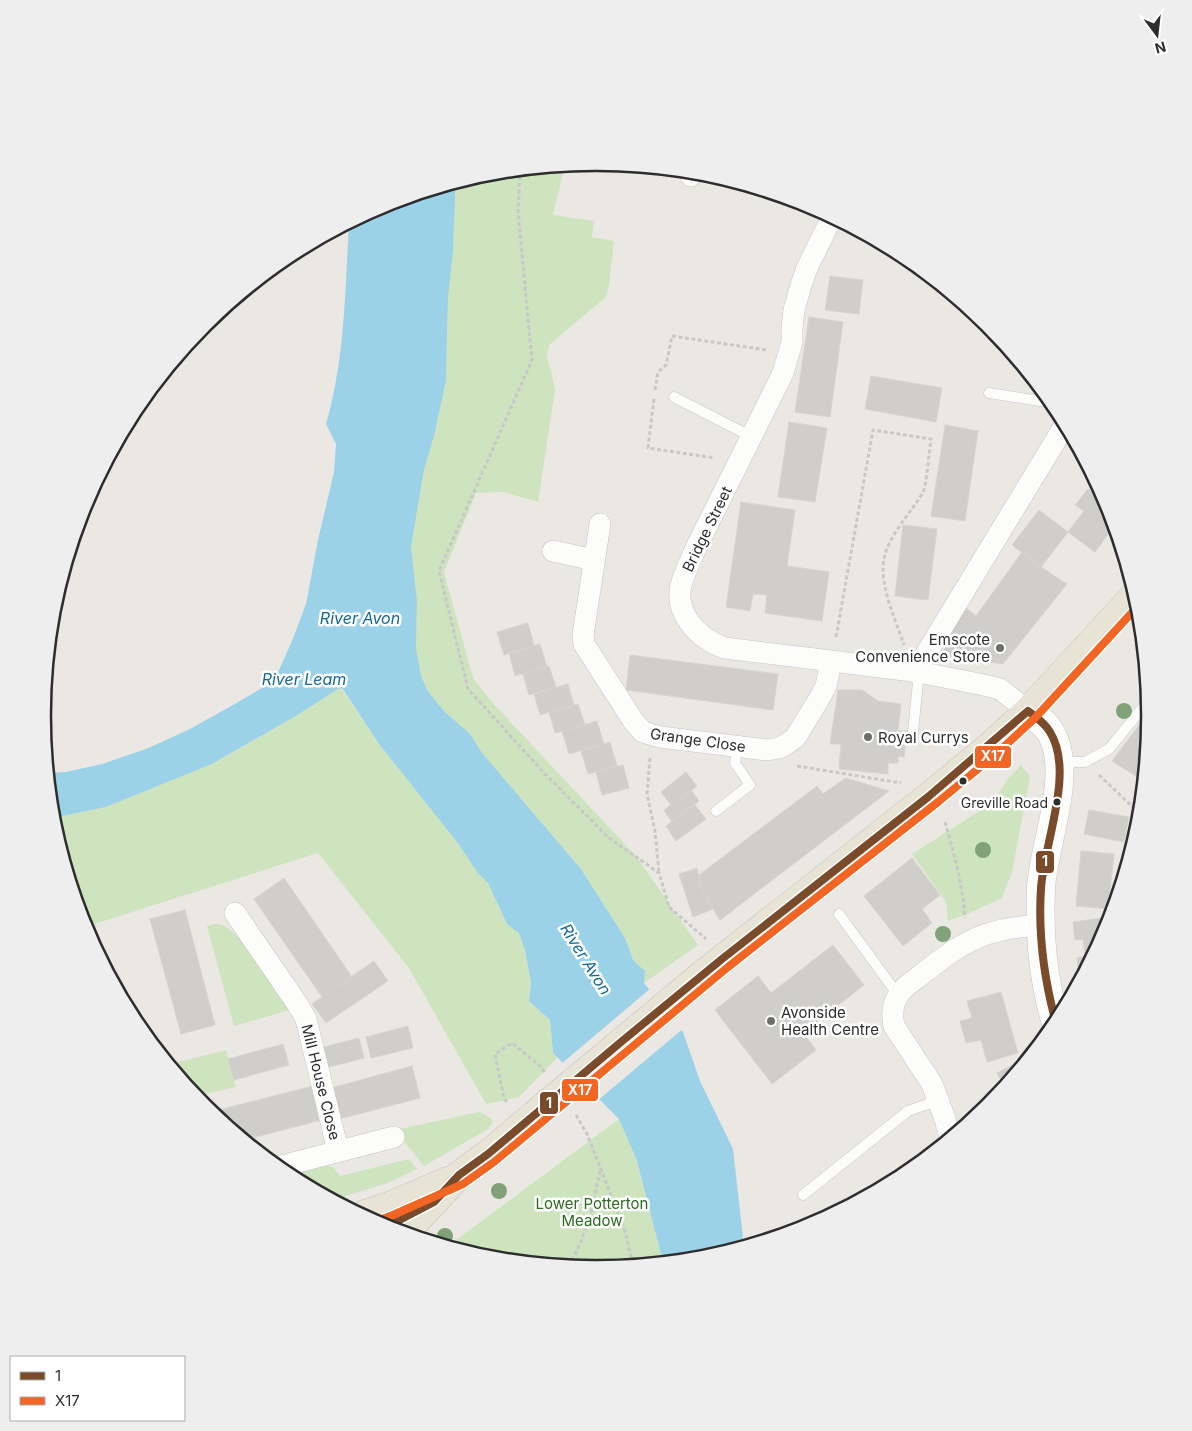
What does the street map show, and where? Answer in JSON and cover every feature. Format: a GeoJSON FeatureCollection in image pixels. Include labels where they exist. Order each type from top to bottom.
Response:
{"type":"FeatureCollection","features":[{"type":"Feature","properties":{"kind":"main road"},"geometry":{"type":"LineString","coordinates":[[410,1227],[459,1175],[488,1154],[703,974],[932,794],[990,746],[1028,711],[1128,602]]}},
{"type":"Feature","properties":{"kind":"main road"},"geometry":{"type":"LineString","coordinates":[[372,1212],[459,1175]]}},
{"type":"Feature","properties":{"kind":"street","name":"Bridge Street"},"geometry":{"type":"LineString","coordinates":[[829,223],[800,285],[793,319],[792,342],[783,373],[694,552],[681,582],[681,605],[692,626],[700,634],[716,645],[725,648],[916,672],[1000,688],[1028,711]]}},
{"type":"Feature","properties":{"kind":"street"},"geometry":{"type":"LineString","coordinates":[[916,672],[1061,432]]}},
{"type":"Feature","properties":{"kind":"street","name":"Grange Close"},"geometry":{"type":"LineString","coordinates":[[600,524],[583,639],[584,647],[637,727],[643,732],[651,735],[767,750],[785,745],[794,738],[819,699],[826,686],[831,662]]}},
{"type":"Feature","properties":{"kind":"street"},"geometry":{"type":"LineString","coordinates":[[553,551],[594,560]]}},
{"type":"Feature","properties":{"kind":"street"},"geometry":{"type":"LineString","coordinates":[[1028,711],[1044,724],[1052,734],[1056,744],[1060,772],[1057,803],[1047,846],[1041,885],[1040,925],[1046,976],[1053,1011]]}},
{"type":"Feature","properties":{"kind":"street","name":"Mill House Close"},"geometry":{"type":"LineString","coordinates":[[235,913],[306,1019],[338,1151]]}},
{"type":"Feature","properties":{"kind":"street"},"geometry":{"type":"LineString","coordinates":[[948,1131],[932,1084],[894,1026],[892,1015],[895,1001],[906,986],[960,946],[1005,929],[1040,925]]}},
{"type":"Feature","properties":{"kind":"street"},"geometry":{"type":"LineString","coordinates":[[288,1164],[394,1137]]}},
{"type":"Feature","properties":{"kind":"street"},"geometry":{"type":"LineString","coordinates":[[396,1222],[434,1202]]}},
{"type":"Feature","properties":{"kind":"lane"},"geometry":{"type":"LineString","coordinates":[[990,393],[1040,401]]}},
{"type":"Feature","properties":{"kind":"lane"},"geometry":{"type":"LineString","coordinates":[[674,397],[752,437]]}},
{"type":"Feature","properties":{"kind":"lane"},"geometry":{"type":"LineString","coordinates":[[913,731],[916,672]]}},
{"type":"Feature","properties":{"kind":"lane"},"geometry":{"type":"LineString","coordinates":[[1059,762],[1085,762],[1109,749],[1141,710]]}},
{"type":"Feature","properties":{"kind":"lane"},"geometry":{"type":"LineString","coordinates":[[716,811],[750,785],[734,763],[737,745]]}},
{"type":"Feature","properties":{"kind":"lane"},"geometry":{"type":"LineString","coordinates":[[839,914],[898,995]]}},
{"type":"Feature","properties":{"kind":"lane"},"geometry":{"type":"LineString","coordinates":[[803,1195],[908,1111],[939,1100]]}},
{"type":"Feature","properties":{"kind":"path"},"geometry":{"type":"LineString","coordinates":[[520,176],[518,212],[532,360],[439,572],[468,689],[546,775],[609,838],[659,872]]}},
{"type":"Feature","properties":{"kind":"path"},"geometry":{"type":"LineString","coordinates":[[831,662],[873,430],[931,439],[924,491],[898,529],[888,548],[883,569],[887,594],[916,672]]}},
{"type":"Feature","properties":{"kind":"path"},"geometry":{"type":"LineString","coordinates":[[651,735],[647,794],[655,831],[659,872],[669,908],[709,941]]}},
{"type":"Feature","properties":{"kind":"path"},"geometry":{"type":"LineString","coordinates":[[793,766],[910,784]]}},
{"type":"Feature","properties":{"kind":"path"},"geometry":{"type":"LineString","coordinates":[[1096,772],[1133,807]]}},
{"type":"Feature","properties":{"kind":"path"},"geometry":{"type":"LineString","coordinates":[[945,822],[964,895],[965,922]]}},
{"type":"Feature","properties":{"kind":"path"},"geometry":{"type":"LineString","coordinates":[[497,1068],[504,1099],[509,1104]]}},
{"type":"Feature","properties":{"kind":"path"},"geometry":{"type":"LineString","coordinates":[[572,1259],[589,1221],[600,1170],[625,1231],[632,1259]]}},
{"type":"Feature","properties":{"kind":"green space"},"geometry":{"type":"Polygon","coordinates":[[[563,172],[553,215],[594,221],[592,237],[614,241],[606,297],[549,345],[547,358],[555,390],[538,502],[504,492],[476,493],[444,572],[473,678],[491,701],[636,856],[698,945],[644,983],[645,971],[633,960],[625,938],[581,869],[483,754],[470,734],[444,711],[427,690],[421,675],[416,649],[417,600],[411,547],[424,470],[434,436],[446,381],[448,298],[453,252],[455,189],[525,175],[563,172]]]}},
{"type":"Feature","properties":{"kind":"green space"},"geometry":{"type":"Polygon","coordinates":[[[341,688],[379,744],[457,842],[477,872],[488,883],[507,924],[519,932],[525,950],[531,983],[529,1001],[550,1020],[553,1053],[558,1057],[519,1097],[486,1104],[409,968],[318,853],[93,924],[80,891],[61,816],[106,807],[212,764],[296,716],[341,688]]]}},
{"type":"Feature","properties":{"kind":"green space"},"geometry":{"type":"Polygon","coordinates":[[[1021,765],[1030,777],[1012,872],[1002,898],[948,921],[946,902],[912,854],[992,803],[1007,780],[1021,765]]]}},
{"type":"Feature","properties":{"kind":"green space"},"geometry":{"type":"Polygon","coordinates":[[[214,924],[225,926],[239,938],[290,1010],[234,1026],[207,926],[214,924]]]}},
{"type":"Feature","properties":{"kind":"green space"},"geometry":{"type":"Polygon","coordinates":[[[226,1050],[236,1087],[204,1094],[176,1062],[226,1050]]]}},
{"type":"Feature","properties":{"kind":"green space"},"geometry":{"type":"Polygon","coordinates":[[[479,1112],[490,1117],[493,1122],[488,1129],[424,1166],[395,1130],[479,1112]]]}},
{"type":"Feature","properties":{"kind":"green space","name":"Lower Potterton Meadow"},"geometry":{"type":"Polygon","coordinates":[[[619,1119],[637,1161],[662,1256],[596,1260],[560,1259],[525,1256],[454,1242],[619,1119]]]}},
{"type":"Feature","properties":{"kind":"green space"},"geometry":{"type":"Polygon","coordinates":[[[409,1159],[417,1169],[390,1182],[343,1197],[300,1172],[327,1165],[334,1168],[340,1176],[409,1159]]]}},
{"type":"Feature","properties":{"kind":"water","name":"River Avon"},"geometry":{"type":"Polygon","coordinates":[[[455,189],[453,252],[448,298],[446,381],[434,436],[424,470],[411,547],[417,600],[416,649],[421,675],[427,690],[444,711],[470,734],[483,754],[581,869],[625,938],[633,960],[645,971],[644,983],[683,1032],[700,1081],[733,1149],[743,1240],[702,1250],[662,1256],[637,1161],[619,1119],[553,1053],[550,1020],[529,1001],[531,983],[525,950],[519,933],[507,924],[488,883],[477,872],[457,842],[379,744],[342,688],[212,764],[106,807],[61,816],[54,773],[102,764],[146,749],[190,729],[274,681],[306,604],[318,540],[334,472],[336,444],[326,424],[341,350],[349,231],[388,212],[455,189]]]}},
{"type":"Feature","properties":{"kind":"pier"},"geometry":{"type":"Polygon","coordinates":[[[651,988],[684,1028],[597,1101],[561,1064],[651,988]]]}},
{"type":"Feature","properties":{"kind":"building"},"geometry":{"type":"Polygon","coordinates":[[[830,276],[863,280],[859,314],[825,310],[830,276]]]}},
{"type":"Feature","properties":{"kind":"building"},"geometry":{"type":"Polygon","coordinates":[[[809,317],[843,322],[830,417],[795,412],[809,317]]]}},
{"type":"Feature","properties":{"kind":"building"},"geometry":{"type":"Polygon","coordinates":[[[871,376],[942,388],[936,422],[865,409],[871,376]]]}},
{"type":"Feature","properties":{"kind":"building"},"geometry":{"type":"Polygon","coordinates":[[[789,422],[827,428],[815,502],[778,497],[789,422]]]}},
{"type":"Feature","properties":{"kind":"building"},"geometry":{"type":"Polygon","coordinates":[[[945,425],[978,431],[965,521],[931,516],[945,425]]]}},
{"type":"Feature","properties":{"kind":"building"},"geometry":{"type":"Polygon","coordinates":[[[1088,489],[1092,492],[1109,533],[1095,552],[1068,532],[1084,511],[1075,505],[1088,489]]]}},
{"type":"Feature","properties":{"kind":"building"},"geometry":{"type":"Polygon","coordinates":[[[741,502],[795,510],[787,566],[829,572],[822,621],[765,613],[767,595],[753,594],[750,611],[726,607],[741,502]]]}},
{"type":"Feature","properties":{"kind":"building"},"geometry":{"type":"Polygon","coordinates":[[[1039,510],[1068,532],[1041,567],[1012,545],[1039,510]]]}},
{"type":"Feature","properties":{"kind":"building"},"geometry":{"type":"Polygon","coordinates":[[[903,525],[937,529],[928,600],[895,596],[903,525]]]}},
{"type":"Feature","properties":{"kind":"building"},"geometry":{"type":"Polygon","coordinates":[[[1022,552],[1067,584],[1003,664],[942,655],[954,628],[966,608],[976,616],[1022,552]]]}},
{"type":"Feature","properties":{"kind":"building"},"geometry":{"type":"Polygon","coordinates":[[[528,623],[534,646],[504,655],[497,632],[528,623]]]}},
{"type":"Feature","properties":{"kind":"building"},"geometry":{"type":"Polygon","coordinates":[[[540,644],[547,667],[515,676],[509,653],[540,644]]]}},
{"type":"Feature","properties":{"kind":"building"},"geometry":{"type":"Polygon","coordinates":[[[630,655],[778,674],[773,710],[626,690],[630,655]]]}},
{"type":"Feature","properties":{"kind":"building"},"geometry":{"type":"Polygon","coordinates":[[[549,666],[556,687],[529,695],[523,674],[549,666]]]}},
{"type":"Feature","properties":{"kind":"building"},"geometry":{"type":"Polygon","coordinates":[[[568,684],[574,705],[540,715],[534,694],[568,684]]]}},
{"type":"Feature","properties":{"kind":"building","name":"Royal Currys"},"geometry":{"type":"Polygon","coordinates":[[[838,690],[862,690],[878,701],[901,704],[898,731],[907,731],[904,757],[898,756],[898,763],[888,763],[888,774],[839,769],[841,744],[830,744],[838,690]]]}},
{"type":"Feature","properties":{"kind":"building"},"geometry":{"type":"Polygon","coordinates":[[[578,704],[585,725],[555,733],[549,712],[578,704]]]}},
{"type":"Feature","properties":{"kind":"building"},"geometry":{"type":"Polygon","coordinates":[[[597,721],[604,744],[569,754],[562,731],[597,721]]]}},
{"type":"Feature","properties":{"kind":"building"},"geometry":{"type":"Polygon","coordinates":[[[1141,723],[1137,777],[1112,761],[1141,723]]]}},
{"type":"Feature","properties":{"kind":"building"},"geometry":{"type":"Polygon","coordinates":[[[610,742],[617,766],[588,774],[581,751],[610,742]]]}},
{"type":"Feature","properties":{"kind":"building"},"geometry":{"type":"Polygon","coordinates":[[[623,765],[629,788],[602,795],[596,772],[623,765]]]}},
{"type":"Feature","properties":{"kind":"building"},"geometry":{"type":"Polygon","coordinates":[[[686,772],[697,786],[671,805],[661,792],[686,772]]]}},
{"type":"Feature","properties":{"kind":"building"},"geometry":{"type":"Polygon","coordinates":[[[846,778],[889,791],[720,920],[702,891],[699,875],[817,786],[823,794],[846,778]]]}},
{"type":"Feature","properties":{"kind":"building"},"geometry":{"type":"Polygon","coordinates":[[[691,790],[699,801],[672,822],[664,810],[691,790]]]}},
{"type":"Feature","properties":{"kind":"building"},"geometry":{"type":"Polygon","coordinates":[[[695,805],[706,819],[676,841],[666,826],[695,805]]]}},
{"type":"Feature","properties":{"kind":"building"},"geometry":{"type":"Polygon","coordinates":[[[1089,810],[1129,817],[1124,842],[1084,834],[1089,810]]]}},
{"type":"Feature","properties":{"kind":"building"},"geometry":{"type":"Polygon","coordinates":[[[1081,851],[1114,854],[1109,898],[1105,909],[1076,906],[1081,851]]]}},
{"type":"Feature","properties":{"kind":"building"},"geometry":{"type":"Polygon","coordinates":[[[912,858],[940,895],[922,909],[932,923],[903,946],[864,896],[912,858]]]}},
{"type":"Feature","properties":{"kind":"building"},"geometry":{"type":"Polygon","coordinates":[[[697,868],[702,891],[713,909],[693,917],[679,874],[697,868]]]}},
{"type":"Feature","properties":{"kind":"building"},"geometry":{"type":"Polygon","coordinates":[[[284,878],[352,977],[322,997],[254,899],[284,878]]]}},
{"type":"Feature","properties":{"kind":"building"},"geometry":{"type":"Polygon","coordinates":[[[185,910],[215,1025],[181,1034],[150,919],[185,910]]]}},
{"type":"Feature","properties":{"kind":"building"},"geometry":{"type":"Polygon","coordinates":[[[1101,918],[1085,956],[1083,939],[1075,940],[1073,922],[1101,918]]]}},
{"type":"Feature","properties":{"kind":"building","name":"Avonside Health Centre"},"geometry":{"type":"Polygon","coordinates":[[[833,945],[864,985],[803,1033],[816,1050],[772,1084],[715,1010],[758,976],[771,993],[833,945]]]}},
{"type":"Feature","properties":{"kind":"building"},"geometry":{"type":"Polygon","coordinates":[[[1085,956],[1078,969],[1077,958],[1085,956]]]}},
{"type":"Feature","properties":{"kind":"building"},"geometry":{"type":"Polygon","coordinates":[[[374,961],[388,981],[326,1023],[312,1004],[374,961]]]}},
{"type":"Feature","properties":{"kind":"building"},"geometry":{"type":"Polygon","coordinates":[[[1001,992],[1018,1053],[987,1062],[981,1040],[966,1043],[960,1021],[972,1018],[967,1001],[1001,992]]]}},
{"type":"Feature","properties":{"kind":"building"},"geometry":{"type":"Polygon","coordinates":[[[408,1026],[413,1048],[371,1058],[366,1037],[408,1026]]]}},
{"type":"Feature","properties":{"kind":"building"},"geometry":{"type":"Polygon","coordinates":[[[359,1038],[364,1058],[325,1068],[320,1048],[359,1038]]]}},
{"type":"Feature","properties":{"kind":"building"},"geometry":{"type":"Polygon","coordinates":[[[283,1044],[289,1065],[234,1080],[228,1059],[283,1044]]]}},
{"type":"Feature","properties":{"kind":"building"},"geometry":{"type":"Polygon","coordinates":[[[1014,1064],[1001,1080],[997,1073],[1014,1064]]]}},
{"type":"Feature","properties":{"kind":"building"},"geometry":{"type":"Polygon","coordinates":[[[412,1066],[420,1098],[339,1119],[331,1088],[412,1066]]]}},
{"type":"Feature","properties":{"kind":"building"},"geometry":{"type":"Polygon","coordinates":[[[313,1086],[321,1120],[252,1138],[220,1110],[313,1086]]]}},
{"type":"Feature","properties":{"kind":"transit line","name":"X17"},"geometry":{"type":"LineString","coordinates":[[385,1218],[463,1184],[494,1162],[728,967],[996,754],[1035,718],[1131,614]]}},
{"type":"Feature","properties":{"kind":"transit line","name":"1"},"geometry":{"type":"LineString","coordinates":[[1028,711],[1043,723],[1050,732],[1057,748],[1060,767],[1056,808],[1043,870],[1040,905],[1043,956],[1053,1011]]}},
{"type":"Feature","properties":{"kind":"transit line","name":"1"},"geometry":{"type":"LineString","coordinates":[[396,1222],[434,1202],[459,1175],[488,1154],[722,959],[928,797],[1028,711]]}},
{"type":"Feature","properties":{"kind":"place","name":"Emscote Convenience Store"},"geometry":{"type":"Point","coordinates":[1000,648]}},
{"type":"Feature","properties":{"kind":"place","name":"Royal Currys"},"geometry":{"type":"Point","coordinates":[868,737]}},
{"type":"Feature","properties":{"kind":"place","name":"Greville Road"},"geometry":{"type":"Point","coordinates":[1057,802]}},
{"type":"Feature","properties":{"kind":"place","name":"Avonside Health Centre"},"geometry":{"type":"Point","coordinates":[771,1021]}},
{"type":"Feature","properties":{"kind":"water label","name":"River Leam"},"geometry":{"type":"Point","coordinates":[304,679]}}]}
